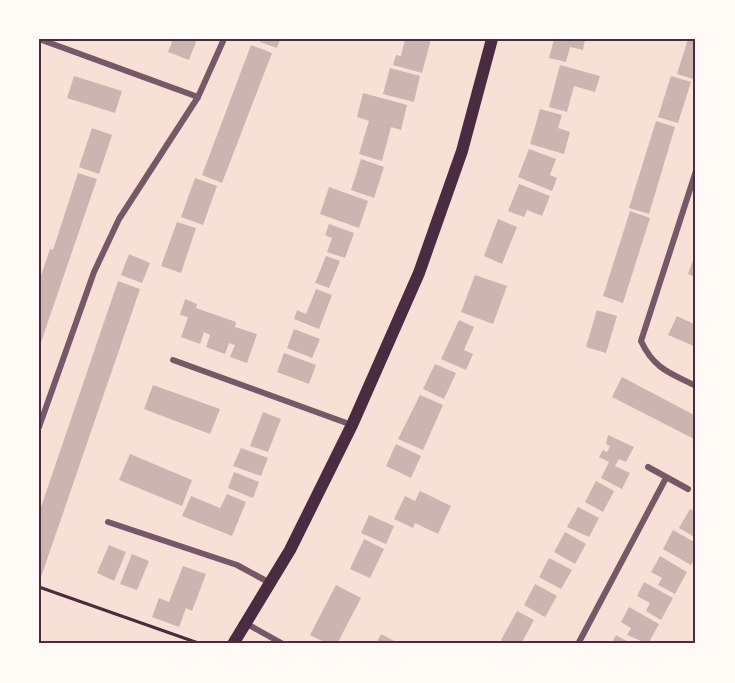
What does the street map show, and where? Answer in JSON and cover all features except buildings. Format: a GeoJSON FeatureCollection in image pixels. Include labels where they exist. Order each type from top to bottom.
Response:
{"type":"FeatureCollection","features":[{"type":"Feature","properties":{"kind":"main road"},"geometry":{"type":"LineString","coordinates":[[233,644],[271,584],[352,426],[431,240],[462,150],[492,39]]}},
{"type":"Feature","properties":{"kind":"street"},"geometry":{"type":"LineString","coordinates":[[39,39],[198,97]]}},
{"type":"Feature","properties":{"kind":"street"},"geometry":{"type":"LineString","coordinates":[[39,427],[94,272],[119,219],[198,97],[224,39]]}},
{"type":"Feature","properties":{"kind":"street"},"geometry":{"type":"LineString","coordinates":[[696,171],[641,341],[648,357],[658,367],[696,386]]}},
{"type":"Feature","properties":{"kind":"street"},"geometry":{"type":"LineString","coordinates":[[173,360],[352,426]]}},
{"type":"Feature","properties":{"kind":"street"},"geometry":{"type":"LineString","coordinates":[[648,467],[688,489]]}},
{"type":"Feature","properties":{"kind":"street"},"geometry":{"type":"LineString","coordinates":[[578,644],[666,478]]}},
{"type":"Feature","properties":{"kind":"street"},"geometry":{"type":"LineString","coordinates":[[108,522],[237,566],[271,584]]}},
{"type":"Feature","properties":{"kind":"street"},"geometry":{"type":"LineString","coordinates":[[247,624],[283,644]]}},
{"type":"Feature","properties":{"kind":"path"},"geometry":{"type":"LineString","coordinates":[[39,587],[201,644]]}}]}
